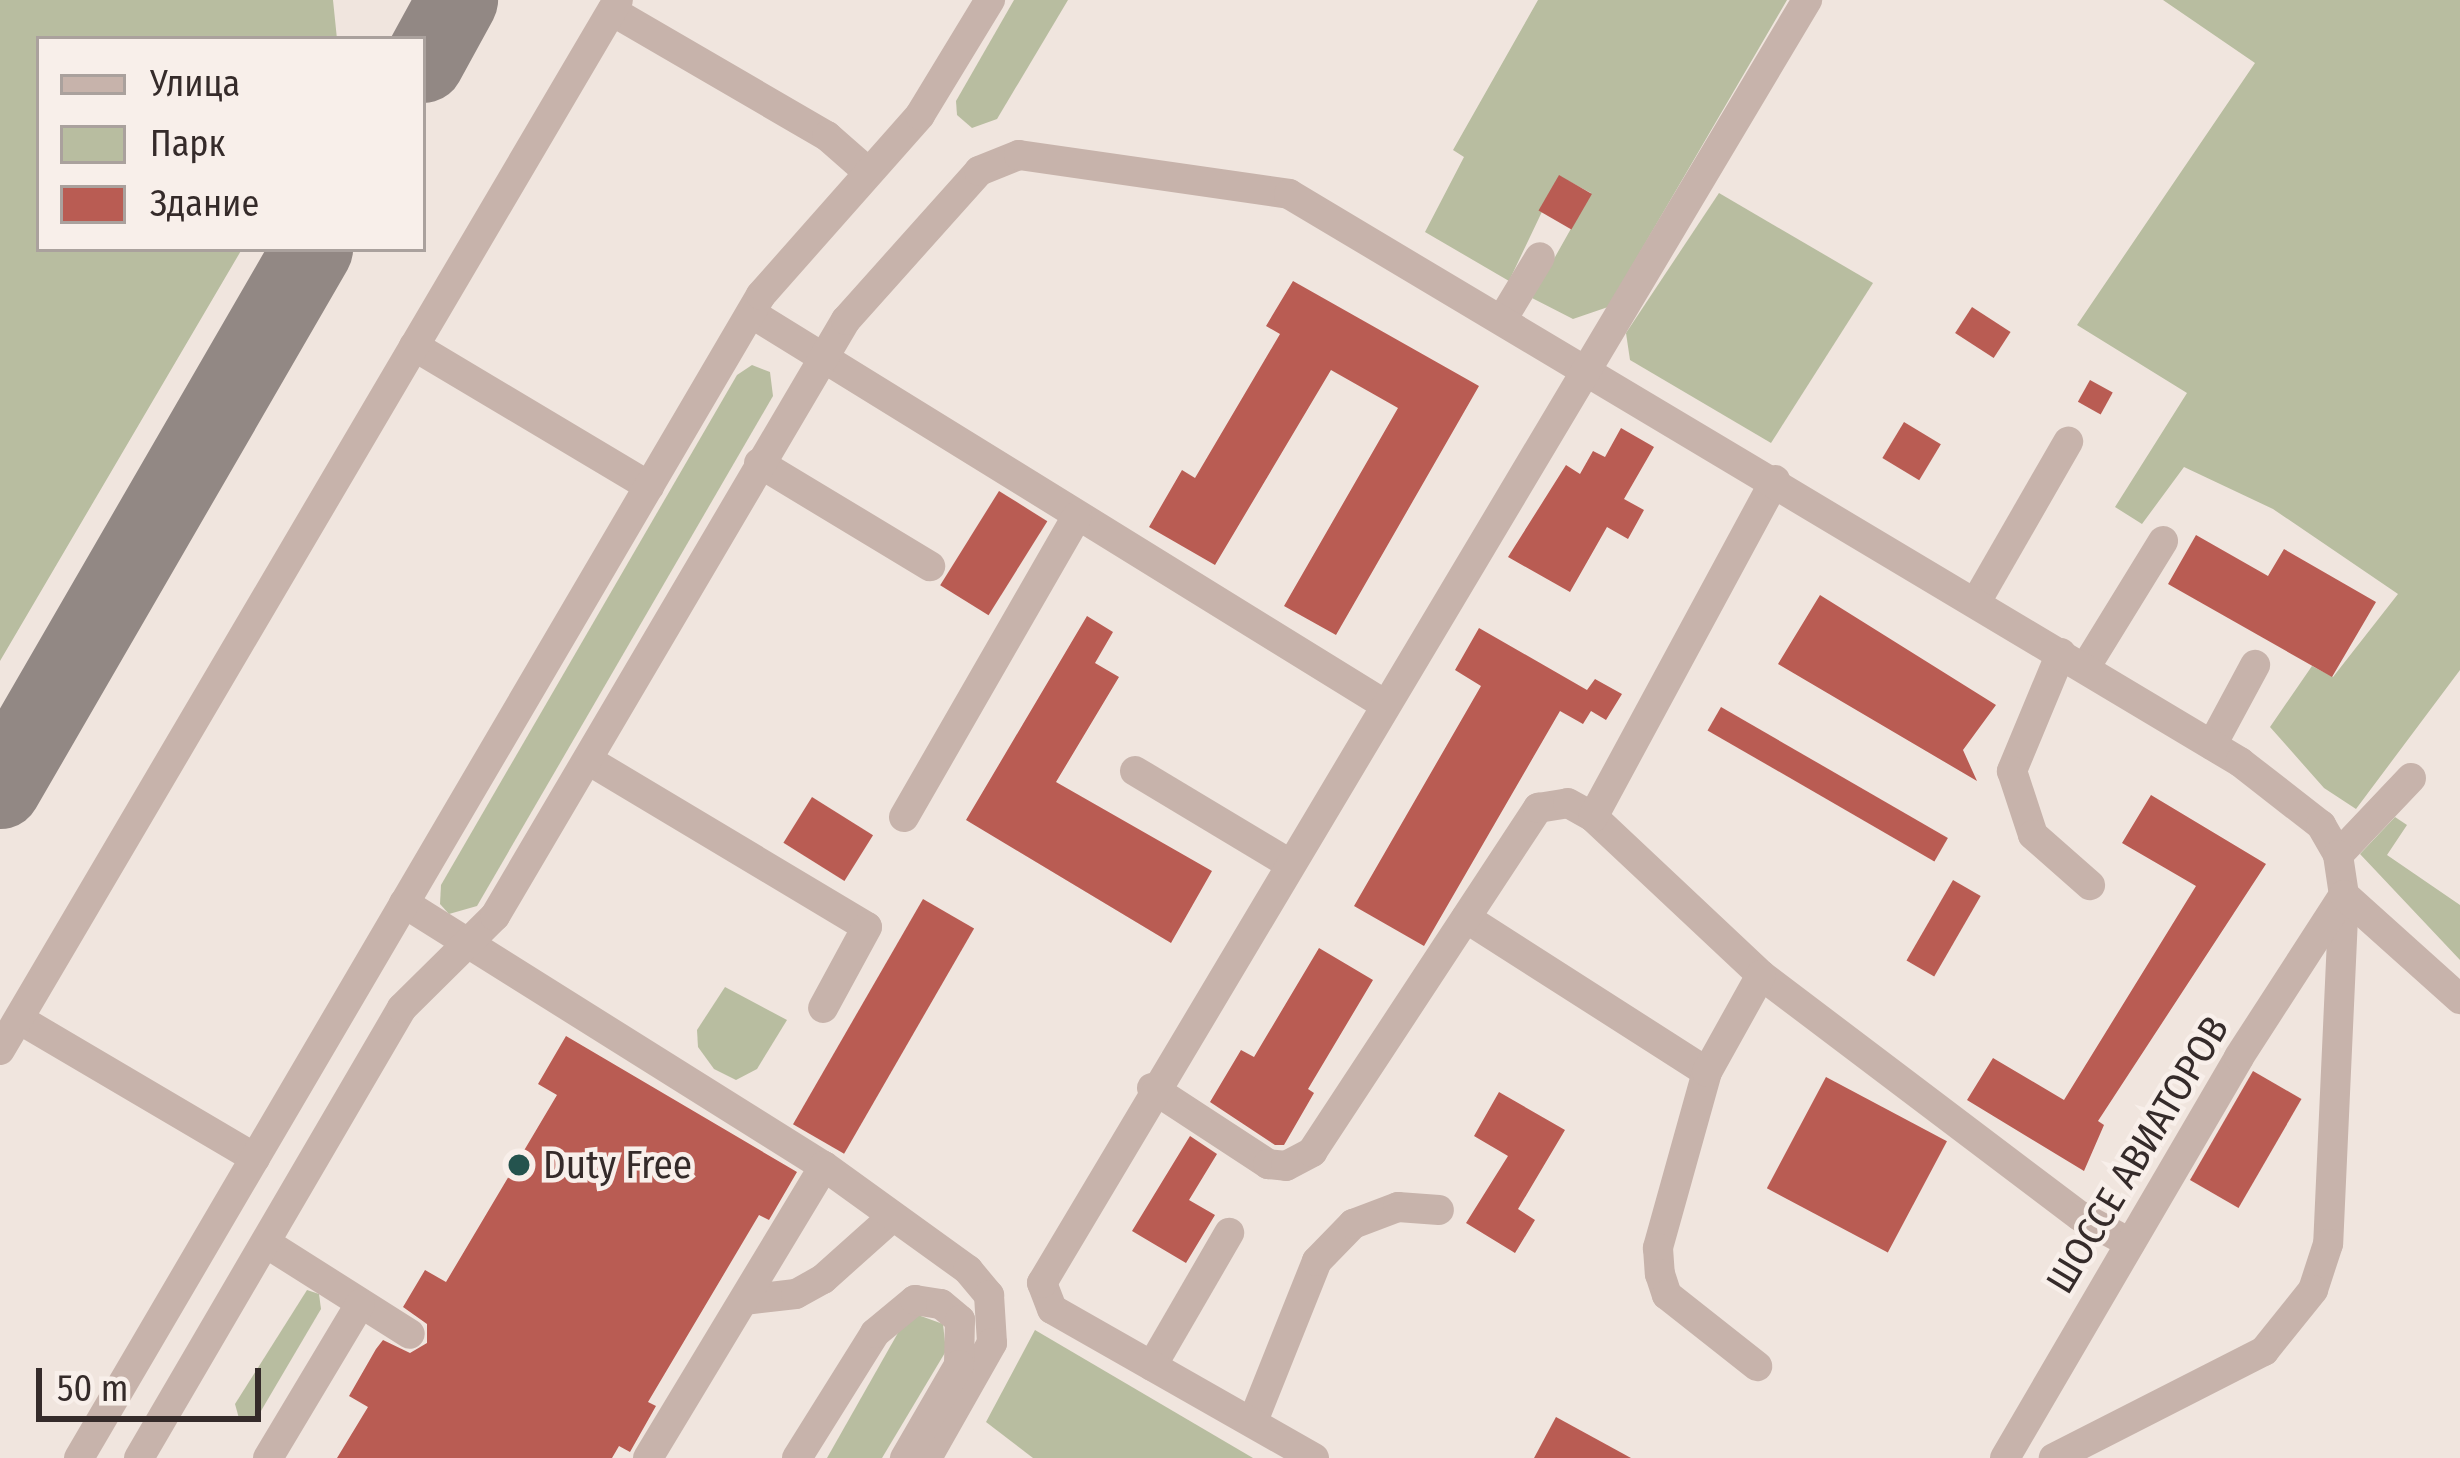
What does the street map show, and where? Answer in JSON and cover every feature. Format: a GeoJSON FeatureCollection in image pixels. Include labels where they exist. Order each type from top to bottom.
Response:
{"type":"FeatureCollection","features":[{"type":"Feature","properties":{"kind":"lane"},"geometry":{"type":"LineString","coordinates":[[79,1458],[751,313],[934,96],[990,0]]}},
{"type":"Feature","properties":{"kind":"lane"},"geometry":{"type":"LineString","coordinates":[[1314,1458],[1052,1309],[1042,1283],[1152,1088],[1807,0]]}},
{"type":"Feature","properties":{"kind":"lane"},"geometry":{"type":"LineString","coordinates":[[0,1050],[615,5],[827,136],[868,172]]}},
{"type":"Feature","properties":{"kind":"lane"},"geometry":{"type":"LineString","coordinates":[[139,1458],[402,1008],[495,916],[821,357],[980,171],[1019,155],[1279,189],[1587,366],[2073,660],[2286,793],[2321,825],[2338,855],[2344,895],[2328,1244],[2313,1290],[2264,1351],[2054,1458]]}},
{"type":"Feature","properties":{"kind":"lane"},"geometry":{"type":"LineString","coordinates":[[1503,318],[1540,257]]}},
{"type":"Feature","properties":{"kind":"lane"},"geometry":{"type":"LineString","coordinates":[[751,313],[1384,704]]}},
{"type":"Feature","properties":{"kind":"lane"},"geometry":{"type":"LineString","coordinates":[[414,346],[649,485]]}},
{"type":"Feature","properties":{"kind":"lane"},"geometry":{"type":"LineString","coordinates":[[1976,602],[2068,442]]}},
{"type":"Feature","properties":{"kind":"lane"},"geometry":{"type":"LineString","coordinates":[[759,463],[930,566]]}},
{"type":"Feature","properties":{"kind":"lane"},"geometry":{"type":"LineString","coordinates":[[1593,817],[1775,480]]}},
{"type":"Feature","properties":{"kind":"lane"},"geometry":{"type":"LineString","coordinates":[[904,817],[1077,516]]}},
{"type":"Feature","properties":{"kind":"lane"},"geometry":{"type":"LineString","coordinates":[[2090,884],[2033,835],[2012,770],[2073,660],[2162,541]]}},
{"type":"Feature","properties":{"kind":"lane"},"geometry":{"type":"LineString","coordinates":[[2212,745],[2255,665]]}},
{"type":"Feature","properties":{"kind":"lane"},"geometry":{"type":"LineString","coordinates":[[588,760],[867,927],[823,1008]]}},
{"type":"Feature","properties":{"kind":"lane"},"geometry":{"type":"LineString","coordinates":[[1135,771],[1288,863]]}},
{"type":"Feature","properties":{"kind":"lane"},"geometry":{"type":"LineString","coordinates":[[2338,855],[2411,778]]}},
{"type":"Feature","properties":{"kind":"lane"},"geometry":{"type":"LineString","coordinates":[[1152,1088],[1268,1164],[1300,1161],[1538,808],[1568,803],[1593,817],[1761,975],[2080,1216],[2130,1244]]}},
{"type":"Feature","properties":{"kind":"lane"},"geometry":{"type":"LineString","coordinates":[[2344,895],[2460,999]]}},
{"type":"Feature","properties":{"kind":"lane","name":"ШОССЕ АВИАТОРОВ"},"geometry":{"type":"LineString","coordinates":[[2005,1458],[2344,895]]}},
{"type":"Feature","properties":{"kind":"lane"},"geometry":{"type":"LineString","coordinates":[[404,903],[824,1166],[890,1219],[968,1270],[989,1295],[992,1343],[927,1458]]}},
{"type":"Feature","properties":{"kind":"lane"},"geometry":{"type":"LineString","coordinates":[[1466,918],[1707,1072]]}},
{"type":"Feature","properties":{"kind":"lane"},"geometry":{"type":"LineString","coordinates":[[1756,1366],[1667,1295],[1658,1248],[1707,1072],[1761,975]]}},
{"type":"Feature","properties":{"kind":"lane"},"geometry":{"type":"LineString","coordinates":[[19,1018],[255,1158]]}},
{"type":"Feature","properties":{"kind":"lane"},"geometry":{"type":"LineString","coordinates":[[648,1458],[824,1166]]}},
{"type":"Feature","properties":{"kind":"lane"},"geometry":{"type":"LineString","coordinates":[[1252,1421],[1317,1261],[1352,1224],[1398,1207],[1439,1210]]}},
{"type":"Feature","properties":{"kind":"lane"},"geometry":{"type":"LineString","coordinates":[[744,1300],[796,1294],[823,1280],[890,1219]]}},
{"type":"Feature","properties":{"kind":"lane"},"geometry":{"type":"LineString","coordinates":[[1152,1366],[1229,1233]]}},
{"type":"Feature","properties":{"kind":"lane"},"geometry":{"type":"LineString","coordinates":[[266,1243],[410,1334]]}},
{"type":"Feature","properties":{"kind":"lane"},"geometry":{"type":"LineString","coordinates":[[797,1458],[875,1333],[915,1300],[941,1304],[960,1320],[959,1365],[905,1458]]}},
{"type":"Feature","properties":{"kind":"lane"},"geometry":{"type":"LineString","coordinates":[[268,1458],[360,1304]]}},
{"type":"Feature","properties":{"kind":"green space"},"geometry":{"type":"Polygon","coordinates":[[[0,0],[333,0],[337,36],[36,36],[36,252],[240,252],[0,661],[0,0]]]}},
{"type":"Feature","properties":{"kind":"green space"},"geometry":{"type":"Polygon","coordinates":[[[1014,0],[1068,0],[997,119],[972,128],[957,115],[956,101],[1014,0]]]}},
{"type":"Feature","properties":{"kind":"green space"},"geometry":{"type":"Polygon","coordinates":[[[1538,0],[1787,0],[1608,307],[1573,319],[1532,298],[1591,193],[1559,176],[1509,281],[1425,232],[1464,157],[1453,150],[1538,0]]]}},
{"type":"Feature","properties":{"kind":"green space"},"geometry":{"type":"Polygon","coordinates":[[[2163,0],[2460,0],[2460,670],[2356,809],[2324,788],[2270,727],[2312,666],[2333,677],[2398,594],[2273,509],[2184,467],[2142,524],[2115,507],[2187,393],[2077,325],[2255,63],[2163,0]]]}},
{"type":"Feature","properties":{"kind":"green space"},"geometry":{"type":"Polygon","coordinates":[[[1719,193],[1873,283],[1771,443],[1630,360],[1626,333],[1719,193]]]}},
{"type":"Feature","properties":{"kind":"green space"},"geometry":{"type":"Polygon","coordinates":[[[752,365],[770,372],[773,396],[477,906],[449,914],[440,904],[441,885],[737,375],[752,365]]]}},
{"type":"Feature","properties":{"kind":"green space"},"geometry":{"type":"Polygon","coordinates":[[[2395,817],[2407,825],[2387,855],[2460,905],[2460,960],[2360,854],[2395,817]]]}},
{"type":"Feature","properties":{"kind":"green space"},"geometry":{"type":"Polygon","coordinates":[[[725,987],[787,1020],[757,1069],[736,1080],[714,1069],[698,1047],[697,1030],[725,987]]]}},
{"type":"Feature","properties":{"kind":"green space"},"geometry":{"type":"Polygon","coordinates":[[[307,1290],[319,1294],[321,1309],[258,1416],[240,1422],[235,1404],[307,1290]]]}},
{"type":"Feature","properties":{"kind":"green space"},"geometry":{"type":"Polygon","coordinates":[[[918,1315],[943,1324],[946,1351],[882,1458],[827,1458],[903,1324],[918,1315]]]}},
{"type":"Feature","properties":{"kind":"green space"},"geometry":{"type":"Polygon","coordinates":[[[1035,1330],[1253,1458],[1033,1458],[986,1422],[1035,1330]]]}},
{"type":"Feature","properties":{"kind":"building"},"geometry":{"type":"Polygon","coordinates":[[[1559,175],[1592,194],[1571,230],[1538,211],[1559,175]]]}},
{"type":"Feature","properties":{"kind":"building"},"geometry":{"type":"Polygon","coordinates":[[[1293,281],[1479,386],[1336,635],[1284,606],[1398,408],[1331,370],[1215,565],[1149,527],[1182,470],[1195,478],[1280,334],[1266,326],[1293,281]]]}},
{"type":"Feature","properties":{"kind":"building"},"geometry":{"type":"Polygon","coordinates":[[[1972,307],[2011,332],[1994,358],[1955,333],[1972,307]]]}},
{"type":"Feature","properties":{"kind":"building"},"geometry":{"type":"Polygon","coordinates":[[[2090,380],[2113,393],[2101,414],[2078,402],[2090,380]]]}},
{"type":"Feature","properties":{"kind":"building"},"geometry":{"type":"Polygon","coordinates":[[[1904,422],[1941,444],[1919,480],[1882,458],[1904,422]]]}},
{"type":"Feature","properties":{"kind":"building"},"geometry":{"type":"Polygon","coordinates":[[[1621,428],[1654,447],[1624,499],[1644,510],[1628,539],[1607,527],[1570,592],[1508,557],[1566,465],[1580,474],[1593,451],[1605,457],[1621,428]]]}},
{"type":"Feature","properties":{"kind":"building"},"geometry":{"type":"Polygon","coordinates":[[[999,491],[1047,521],[989,615],[940,585],[999,491]]]}},
{"type":"Feature","properties":{"kind":"building"},"geometry":{"type":"Polygon","coordinates":[[[2196,535],[2268,576],[2284,549],[2376,602],[2332,677],[2168,584],[2196,535]]]}},
{"type":"Feature","properties":{"kind":"building"},"geometry":{"type":"Polygon","coordinates":[[[1820,595],[1996,705],[1963,750],[1977,781],[1778,664],[1820,595]]]}},
{"type":"Feature","properties":{"kind":"building"},"geometry":{"type":"Polygon","coordinates":[[[1087,616],[1113,632],[1095,663],[1119,677],[1056,782],[1212,871],[1171,943],[966,820],[1087,616]]]}},
{"type":"Feature","properties":{"kind":"building"},"geometry":{"type":"Polygon","coordinates":[[[1479,628],[1587,690],[1595,679],[1622,694],[1606,720],[1591,711],[1583,724],[1560,711],[1424,946],[1354,906],[1481,686],[1455,670],[1479,628]]]}},
{"type":"Feature","properties":{"kind":"building"},"geometry":{"type":"Polygon","coordinates":[[[1721,707],[1948,838],[1934,861],[1708,730],[1721,707]]]}},
{"type":"Feature","properties":{"kind":"building"},"geometry":{"type":"Polygon","coordinates":[[[2151,795],[2266,864],[2098,1121],[2104,1125],[2084,1171],[1967,1100],[1993,1058],[2064,1100],[2196,886],[2122,843],[2151,795]]]}},
{"type":"Feature","properties":{"kind":"building"},"geometry":{"type":"Polygon","coordinates":[[[812,797],[873,835],[844,881],[783,843],[812,797]]]}},
{"type":"Feature","properties":{"kind":"building"},"geometry":{"type":"Polygon","coordinates":[[[1953,880],[1981,896],[1934,977],[1906,961],[1953,880]]]}},
{"type":"Feature","properties":{"kind":"building"},"geometry":{"type":"Polygon","coordinates":[[[923,899],[974,928],[844,1154],[793,1124],[923,899]]]}},
{"type":"Feature","properties":{"kind":"building"},"geometry":{"type":"Polygon","coordinates":[[[1319,948],[1373,980],[1308,1089],[1314,1093],[1284,1145],[1275,1145],[1210,1102],[1241,1050],[1254,1057],[1319,948]]]}},
{"type":"Feature","properties":{"kind":"building"},"geometry":{"type":"Polygon","coordinates":[[[566,1036],[797,1172],[769,1220],[759,1215],[648,1402],[656,1406],[630,1452],[619,1446],[612,1458],[337,1458],[368,1407],[349,1396],[383,1340],[410,1353],[427,1343],[427,1324],[403,1307],[425,1270],[446,1282],[557,1095],[538,1084],[566,1036]]]}},
{"type":"Feature","properties":{"kind":"building"},"geometry":{"type":"Polygon","coordinates":[[[2253,1071],[2301,1099],[2238,1208],[2190,1180],[2253,1071]]]}},
{"type":"Feature","properties":{"kind":"building"},"geometry":{"type":"Polygon","coordinates":[[[1826,1077],[1947,1141],[1888,1253],[1767,1188],[1826,1077]]]}},
{"type":"Feature","properties":{"kind":"building"},"geometry":{"type":"Polygon","coordinates":[[[1499,1092],[1565,1130],[1518,1209],[1535,1220],[1515,1253],[1466,1223],[1508,1156],[1474,1136],[1499,1092]]]}},
{"type":"Feature","properties":{"kind":"building"},"geometry":{"type":"Polygon","coordinates":[[[1190,1136],[1217,1154],[1189,1200],[1215,1215],[1186,1263],[1132,1231],[1190,1136]]]}},
{"type":"Feature","properties":{"kind":"building"},"geometry":{"type":"Polygon","coordinates":[[[1556,1417],[1631,1458],[1534,1458],[1556,1417]]]}},
{"type":"Feature","properties":{"kind":"taxiway"},"geometry":{"type":"LineString","coordinates":[[426,57],[457,0]]}},
{"type":"Feature","properties":{"kind":"taxiway"},"geometry":{"type":"LineString","coordinates":[[0,788],[310,252]]}},
{"type":"Feature","properties":{"kind":"place","name":"Duty Free"},"geometry":{"type":"Point","coordinates":[519,1165]}}]}
